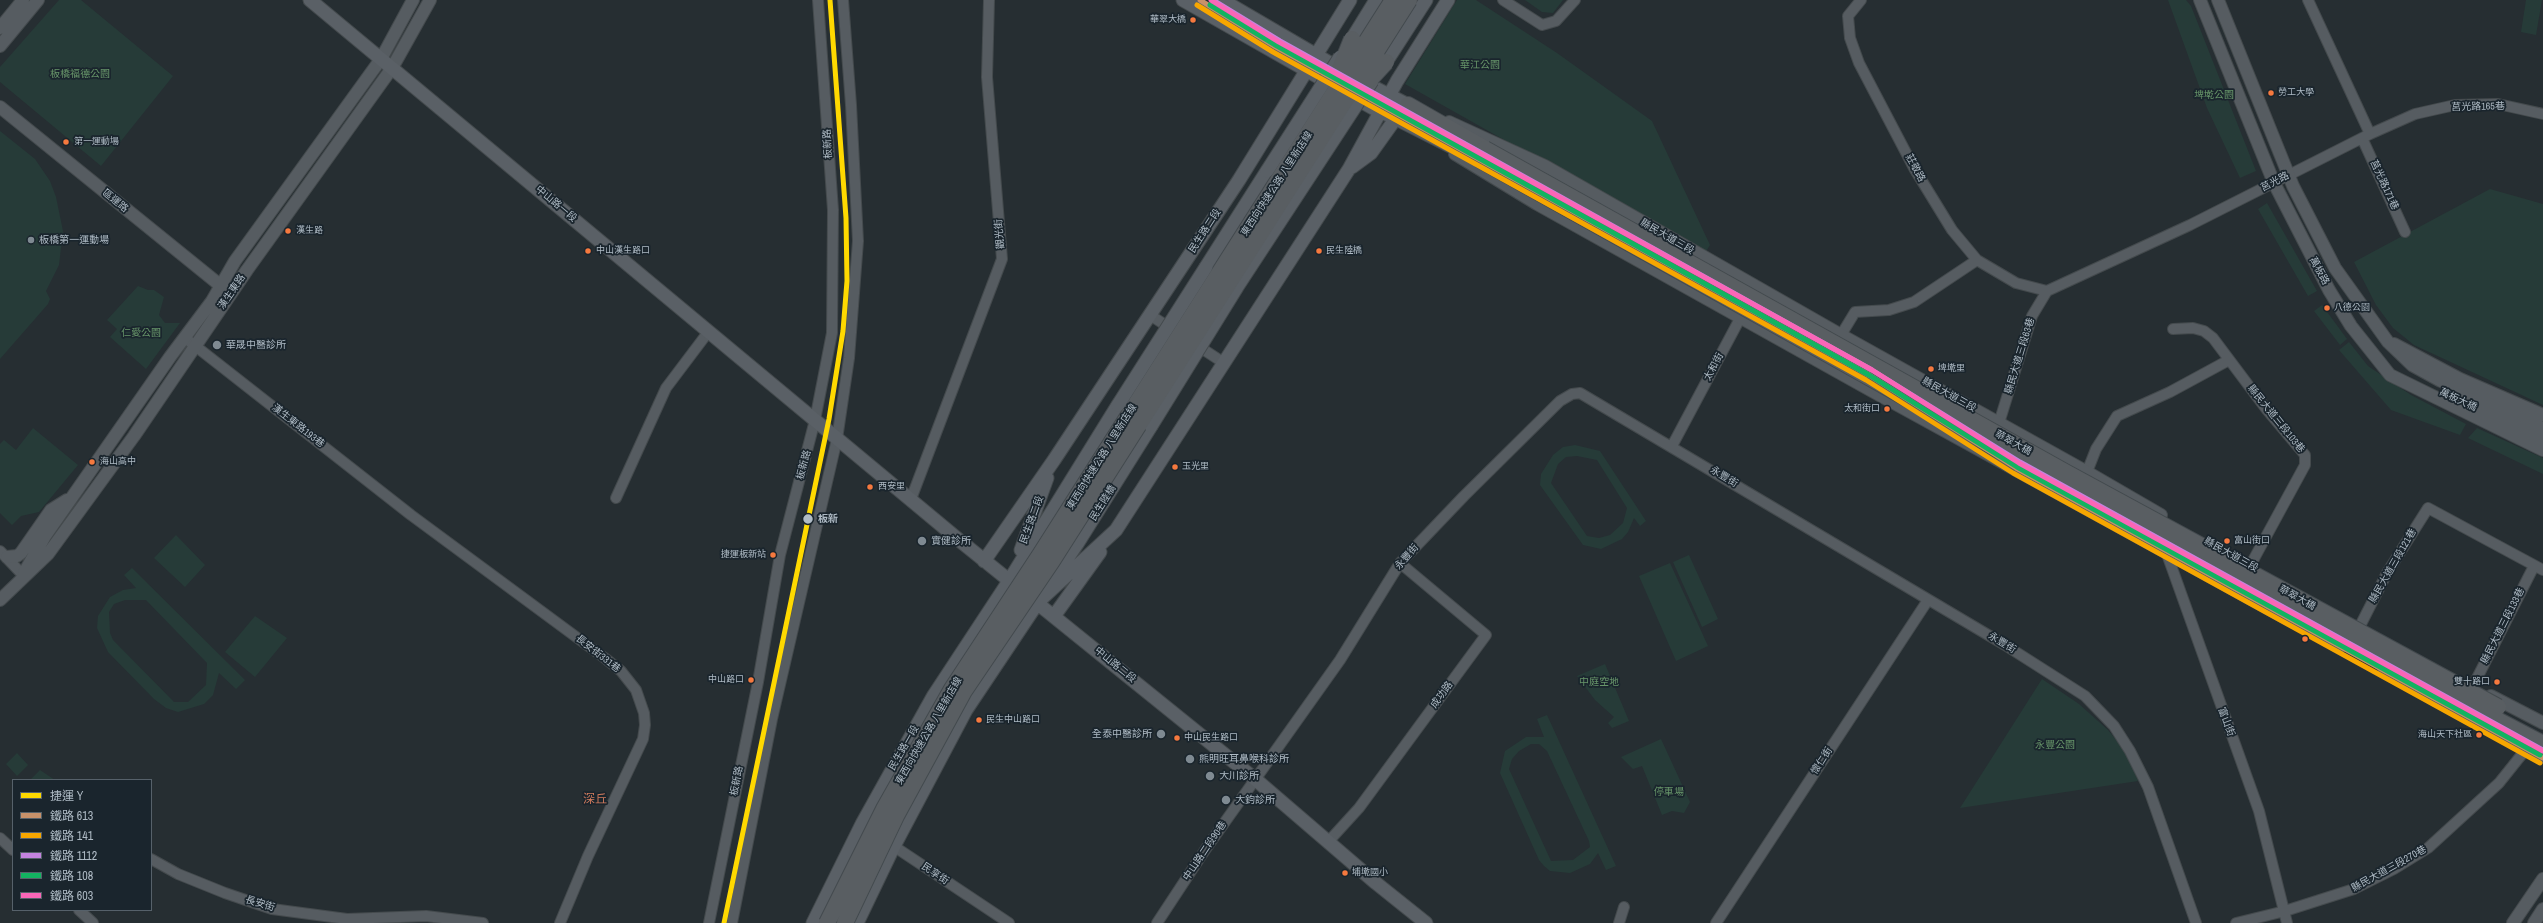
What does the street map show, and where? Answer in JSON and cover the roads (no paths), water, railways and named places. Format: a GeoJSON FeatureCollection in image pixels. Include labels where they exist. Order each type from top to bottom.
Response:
{"type":"FeatureCollection","features":[{"type":"Feature","properties":{"kind":"highway","name":"東西向快速公路 八里新店線"},"geometry":{"type":"LineString","coordinates":[[845,923],[896,816],[964,691],[1052,561],[1329,114],[1393,0]]}},
{"type":"Feature","properties":{"kind":"highway","name":"東西向快速公路 八里新店線"},"geometry":{"type":"LineString","coordinates":[[827,923],[884,809],[952,689],[1329,114],[1409,0]]}},
{"type":"Feature","properties":{"kind":"highway"},"geometry":{"type":"LineString","coordinates":[[1329,114],[1352,39]]}},
{"type":"Feature","properties":{"kind":"highway"},"geometry":{"type":"LineString","coordinates":[[1329,114],[1386,62]]}},
{"type":"Feature","properties":{"kind":"highway"},"geometry":{"type":"LineString","coordinates":[[1408,105],[1482,154]]}},
{"type":"Feature","properties":{"kind":"highway"},"geometry":{"type":"LineString","coordinates":[[1399,119],[1482,154]]}},
{"type":"Feature","properties":{"kind":"highway","name":"華翠大橋"},"geometry":{"type":"LineString","coordinates":[[1482,154],[2543,732]]}},
{"type":"Feature","properties":{"kind":"highway","name":"華翠大橋"},"geometry":{"type":"LineString","coordinates":[[1482,154],[2049,478],[2362,649],[2543,744]]}},
{"type":"Feature","properties":{"kind":"main road","name":"中山路一段"},"geometry":{"type":"LineString","coordinates":[[310,0],[802,408]]}},
{"type":"Feature","properties":{"kind":"main road"},"geometry":{"type":"LineString","coordinates":[[1183,0],[1344,90],[1380,112],[1399,119],[1371,153],[1349,169]]}},
{"type":"Feature","properties":{"kind":"main road","name":"縣民大道三段"},"geometry":{"type":"LineString","coordinates":[[1222,0],[1352,76],[1408,105]]}},
{"type":"Feature","properties":{"kind":"main road","name":"民生路二段"},"geometry":{"type":"LineString","coordinates":[[984,561],[1054,460],[1243,174],[1315,54],[1350,0]]}},
{"type":"Feature","properties":{"kind":"main road"},"geometry":{"type":"LineString","coordinates":[[1009,581],[1118,405],[1376,0]]}},
{"type":"Feature","properties":{"kind":"main road","name":"民生陸橋"},"geometry":{"type":"LineString","coordinates":[[1038,602],[1077,544],[1237,287],[1426,0]]}},
{"type":"Feature","properties":{"kind":"main road"},"geometry":{"type":"LineString","coordinates":[[1054,616],[1116,530],[1349,169],[1389,95],[1448,0]]}},
{"type":"Feature","properties":{"kind":"main road","name":"中山路二段"},"geometry":{"type":"LineString","coordinates":[[802,408],[837,439],[912,499],[984,561],[1038,602],[1255,779],[1426,923]]}},
{"type":"Feature","properties":{"kind":"main road","name":"民生路二段"},"geometry":{"type":"LineString","coordinates":[[1009,581],[1054,460]]}},
{"type":"Feature","properties":{"kind":"main road"},"geometry":{"type":"LineString","coordinates":[[857,923],[894,846],[966,710],[1038,602],[1116,530]]}},
{"type":"Feature","properties":{"kind":"main road","name":"民生路一段"},"geometry":{"type":"LineString","coordinates":[[813,923],[862,824],[934,695],[1009,581]]}},
{"type":"Feature","properties":{"kind":"street"},"geometry":{"type":"LineString","coordinates":[[0,28],[23,0]]}},
{"type":"Feature","properties":{"kind":"street"},"geometry":{"type":"LineString","coordinates":[[0,46],[38,0]]}},
{"type":"Feature","properties":{"kind":"street","name":"漢生東路"},"geometry":{"type":"LineString","coordinates":[[23,575],[36,549],[220,287],[234,261],[287,185],[381,59],[413,0]]}},
{"type":"Feature","properties":{"kind":"street","name":"漢生東路"},"geometry":{"type":"LineString","coordinates":[[0,600],[23,575],[48,554],[134,436],[195,345],[392,68],[430,0]]}},
{"type":"Feature","properties":{"kind":"street","name":"板新路"},"geometry":{"type":"LineString","coordinates":[[709,923],[758,682],[780,555],[815,420],[832,333],[833,210],[818,0]]}},
{"type":"Feature","properties":{"kind":"street"},"geometry":{"type":"LineString","coordinates":[[732,923],[772,719],[837,439],[849,358],[858,241],[851,105],[843,0]]}},
{"type":"Feature","properties":{"kind":"street","name":"觀光街"},"geometry":{"type":"LineString","coordinates":[[912,499],[1002,258],[986,77],[989,0]]}},
{"type":"Feature","properties":{"kind":"street"},"geometry":{"type":"LineString","coordinates":[[1503,0],[1542,25],[1556,21],[1575,0]]}},
{"type":"Feature","properties":{"kind":"street","name":"莊敬路"},"geometry":{"type":"LineString","coordinates":[[1861,0],[1848,16],[1850,38],[1859,63],[1914,168],[1952,230],[1977,260],[2016,284],[2047,291]]}},
{"type":"Feature","properties":{"kind":"street","name":"萬板路"},"geometry":{"type":"LineString","coordinates":[[2200,0],[2274,184],[2329,290],[2352,326],[2390,375],[2543,450]]}},
{"type":"Feature","properties":{"kind":"street","name":"萬板路"},"geometry":{"type":"LineString","coordinates":[[2218,0],[2288,176],[2335,268],[2388,342],[2460,379],[2543,415]]}},
{"type":"Feature","properties":{"kind":"street"},"geometry":{"type":"LineString","coordinates":[[2308,0],[2366,136]]}},
{"type":"Feature","properties":{"kind":"street","name":"莒光路165巷"},"geometry":{"type":"LineString","coordinates":[[2366,136],[2415,114],[2455,105],[2498,104],[2543,114]]}},
{"type":"Feature","properties":{"kind":"street","name":"縣民大道三段"},"geometry":{"type":"LineString","coordinates":[[1408,105],[1491,139],[1545,166],[1757,288],[2087,472],[2250,566],[2543,723]]}},
{"type":"Feature","properties":{"kind":"street","name":"區運路"},"geometry":{"type":"LineString","coordinates":[[0,107],[220,287],[231,294]]}},
{"type":"Feature","properties":{"kind":"street"},"geometry":{"type":"LineString","coordinates":[[1399,119],[1537,204],[1740,318],[2286,618],[2355,653],[2543,757]]}},
{"type":"Feature","properties":{"kind":"street","name":"莒光路"},"geometry":{"type":"LineString","coordinates":[[2047,291],[2274,184],[2366,136]]}},
{"type":"Feature","properties":{"kind":"street","name":"莒光路171巷"},"geometry":{"type":"LineString","coordinates":[[2366,136],[2405,232]]}},
{"type":"Feature","properties":{"kind":"street"},"geometry":{"type":"LineString","coordinates":[[1825,365],[1841,334],[1855,312],[1889,310],[1914,302],[1977,260]]}},
{"type":"Feature","properties":{"kind":"street","name":"太和街"},"geometry":{"type":"LineString","coordinates":[[1672,446],[1757,288]]}},
{"type":"Feature","properties":{"kind":"street","name":"縣民大道三段63巷"},"geometry":{"type":"LineString","coordinates":[[1999,423],[2032,316],[2047,291]]}},
{"type":"Feature","properties":{"kind":"street"},"geometry":{"type":"LineString","coordinates":[[1150,315],[1224,363]]}},
{"type":"Feature","properties":{"kind":"street","name":"縣民大道三段103巷"},"geometry":{"type":"LineString","coordinates":[[2173,328],[2194,328],[2204,331],[2221,346],[2229,360],[2267,410],[2305,455],[2305,465],[2250,566]]}},
{"type":"Feature","properties":{"kind":"street"},"geometry":{"type":"LineString","coordinates":[[616,498],[666,388],[709,331]]}},
{"type":"Feature","properties":{"kind":"street","name":"漢生東路193巷"},"geometry":{"type":"LineString","coordinates":[[184,338],[195,345],[411,515]]}},
{"type":"Feature","properties":{"kind":"street","name":"萬板大橋"},"geometry":{"type":"LineString","coordinates":[[2388,342],[2412,365],[2435,378],[2543,428]]}},
{"type":"Feature","properties":{"kind":"street","name":"萬板大橋"},"geometry":{"type":"LineString","coordinates":[[2376,357],[2449,397],[2543,438]]}},
{"type":"Feature","properties":{"kind":"street"},"geometry":{"type":"LineString","coordinates":[[2087,472],[2096,449],[2117,416],[2229,360]]}},
{"type":"Feature","properties":{"kind":"street","name":"永豐街"},"geometry":{"type":"LineString","coordinates":[[1255,779],[1340,660],[1400,563],[1464,496],[1560,401],[1572,394],[1580,393],[1672,446],[2058,677],[2085,696],[2114,726],[2148,787],[2196,923]]}},
{"type":"Feature","properties":{"kind":"street","name":"漢生東路"},"geometry":{"type":"LineString","coordinates":[[3,554],[17,556],[22,553],[52,510],[73,496]]}},
{"type":"Feature","properties":{"kind":"street","name":"縣民大道三段121巷"},"geometry":{"type":"LineString","coordinates":[[2355,653],[2360,626],[2387,573],[2428,508],[2538,568]]}},
{"type":"Feature","properties":{"kind":"street","name":"長安街331巷"},"geometry":{"type":"LineString","coordinates":[[411,515],[611,663],[629,680],[640,699],[645,725],[643,739],[588,856],[560,923]]}},
{"type":"Feature","properties":{"kind":"street"},"geometry":{"type":"LineString","coordinates":[[2166,552],[2172,522]]}},
{"type":"Feature","properties":{"kind":"street","name":"富山街"},"geometry":{"type":"LineString","coordinates":[[2166,552],[2259,811],[2287,923]]}},
{"type":"Feature","properties":{"kind":"street"},"geometry":{"type":"LineString","coordinates":[[3,554],[23,575]]}},
{"type":"Feature","properties":{"kind":"street","name":"成功路"},"geometry":{"type":"LineString","coordinates":[[1328,842],[1359,808],[1486,634],[1400,563]]}},
{"type":"Feature","properties":{"kind":"street","name":"縣民大道三段133巷"},"geometry":{"type":"LineString","coordinates":[[2473,686],[2538,568]]}},
{"type":"Feature","properties":{"kind":"street","name":"懷仁街"},"geometry":{"type":"LineString","coordinates":[[1716,923],[1928,600]]}},
{"type":"Feature","properties":{"kind":"street"},"geometry":{"type":"LineString","coordinates":[[2527,748],[2535,733],[2543,728]]}},
{"type":"Feature","properties":{"kind":"street","name":"縣民大道三段270巷"},"geometry":{"type":"LineString","coordinates":[[2236,923],[2284,911],[2354,889],[2428,848],[2499,783],[2527,748]]}},
{"type":"Feature","properties":{"kind":"street","name":"中山路二段90巷"},"geometry":{"type":"LineString","coordinates":[[1157,923],[1255,779]]}},
{"type":"Feature","properties":{"kind":"street","name":"民享街"},"geometry":{"type":"LineString","coordinates":[[862,824],[1009,923]]}},
{"type":"Feature","properties":{"kind":"street"},"geometry":{"type":"LineString","coordinates":[[0,838],[12,849]]}},
{"type":"Feature","properties":{"kind":"street","name":"長安街"},"geometry":{"type":"LineString","coordinates":[[152,860],[178,874],[225,893],[272,909],[347,919],[426,916],[483,923]]}},
{"type":"Feature","properties":{"kind":"street"},"geometry":{"type":"LineString","coordinates":[[2517,921],[2543,879]]}},
{"type":"Feature","properties":{"kind":"street"},"geometry":{"type":"LineString","coordinates":[[1619,923],[1624,907]]}},
{"type":"Feature","properties":{"kind":"street"},"geometry":{"type":"LineString","coordinates":[[2534,923],[2543,909]]}},
{"type":"Feature","properties":{"kind":"street"},"geometry":{"type":"LineString","coordinates":[[80,911],[93,923]]}},
{"type":"Feature","properties":{"kind":"street"},"geometry":{"type":"LineString","coordinates":[[377,917],[386,923]]}},
{"type":"Feature","properties":{"kind":"metro line","name":"Y"},"geometry":{"type":"LineString","coordinates":[[724,923],[829,419],[843,331],[847,281],[846,218],[830,0]]}},
{"type":"Feature","properties":{"kind":"rail line","name":"613"},"geometry":{"type":"LineString","coordinates":[[1200,0],[1276,47],[1869,375],[2016,468],[2543,758]]}},
{"type":"Feature","properties":{"kind":"rail line","name":"603"},"geometry":{"type":"LineString","coordinates":[[1211,0],[1279,42],[1872,370],[2019,463],[2543,751]]}},
{"type":"Feature","properties":{"kind":"rail line","name":"1112"},"geometry":{"type":"LineString","coordinates":[[1213,0],[1280,41],[1872,370],[2020,462],[2543,750]]}},
{"type":"Feature","properties":{"kind":"rail line","name":"141"},"geometry":{"type":"LineString","coordinates":[[1197,5],[1273,52],[1866,380],[2013,473],[2540,763]]}},
{"type":"Feature","properties":{"kind":"rail line","name":"108"},"geometry":{"type":"LineString","coordinates":[[1210,5],[1277,46],[1869,375],[2017,467],[2540,755]]}},
{"type":"Feature","properties":{"kind":"place","name":"華翠大橋"},"geometry":{"type":"Point","coordinates":[1193,20]}},
{"type":"Feature","properties":{"kind":"place","name":"勞工大學"},"geometry":{"type":"Point","coordinates":[2271,93]}},
{"type":"Feature","properties":{"kind":"place","name":"第一運動場"},"geometry":{"type":"Point","coordinates":[66,142]}},
{"type":"Feature","properties":{"kind":"place","name":"漢生路"},"geometry":{"type":"Point","coordinates":[288,231]}},
{"type":"Feature","properties":{"kind":"place","name":"板橋第一運動場"},"geometry":{"type":"Point","coordinates":[31,240]}},
{"type":"Feature","properties":{"kind":"place","name":"中山漢生路口"},"geometry":{"type":"Point","coordinates":[588,251]}},
{"type":"Feature","properties":{"kind":"place","name":"民生陸橋"},"geometry":{"type":"Point","coordinates":[1319,251]}},
{"type":"Feature","properties":{"kind":"place","name":"八德公園"},"geometry":{"type":"Point","coordinates":[2327,308]}},
{"type":"Feature","properties":{"kind":"place","name":"華晟中醫診所"},"geometry":{"type":"Point","coordinates":[217,345]}},
{"type":"Feature","properties":{"kind":"place","name":"埤墘里"},"geometry":{"type":"Point","coordinates":[1931,369]}},
{"type":"Feature","properties":{"kind":"place","name":"太和街口"},"geometry":{"type":"Point","coordinates":[1887,409]}},
{"type":"Feature","properties":{"kind":"place","name":"海山高中"},"geometry":{"type":"Point","coordinates":[92,462]}},
{"type":"Feature","properties":{"kind":"place","name":"玉光里"},"geometry":{"type":"Point","coordinates":[1175,467]}},
{"type":"Feature","properties":{"kind":"place","name":"西安里"},"geometry":{"type":"Point","coordinates":[870,487]}},
{"type":"Feature","properties":{"kind":"place","name":"板新"},"geometry":{"type":"Point","coordinates":[808,519]}},
{"type":"Feature","properties":{"kind":"place","name":"實健診所"},"geometry":{"type":"Point","coordinates":[922,541]}},
{"type":"Feature","properties":{"kind":"place","name":"富山街口"},"geometry":{"type":"Point","coordinates":[2227,541]}},
{"type":"Feature","properties":{"kind":"place","name":"捷運板新站"},"geometry":{"type":"Point","coordinates":[773,555]}},
{"type":"Feature","properties":{"kind":"place","name":"中山路口"},"geometry":{"type":"Point","coordinates":[751,680]}},
{"type":"Feature","properties":{"kind":"place","name":"雙十路口"},"geometry":{"type":"Point","coordinates":[2497,682]}},
{"type":"Feature","properties":{"kind":"place","name":"民生中山路口"},"geometry":{"type":"Point","coordinates":[979,720]}},
{"type":"Feature","properties":{"kind":"place","name":"全泰中醫診所"},"geometry":{"type":"Point","coordinates":[1161,734]}},
{"type":"Feature","properties":{"kind":"place","name":"海山天下社區"},"geometry":{"type":"Point","coordinates":[2479,735]}},
{"type":"Feature","properties":{"kind":"place","name":"中山民生路口"},"geometry":{"type":"Point","coordinates":[1177,738]}},
{"type":"Feature","properties":{"kind":"place","name":"熊明旺耳鼻喉科診所"},"geometry":{"type":"Point","coordinates":[1190,759]}},
{"type":"Feature","properties":{"kind":"place","name":"大川診所"},"geometry":{"type":"Point","coordinates":[1210,776]}},
{"type":"Feature","properties":{"kind":"place","name":"大鈞診所"},"geometry":{"type":"Point","coordinates":[1226,800]}},
{"type":"Feature","properties":{"kind":"place","name":"埔墘國小"},"geometry":{"type":"Point","coordinates":[1345,873]}},
{"type":"Feature","properties":{"kind":"district","name":"深丘"},"geometry":{"type":"Point","coordinates":[595,800]}},
{"type":"Feature","properties":{"kind":"park label","name":"華江公園"},"geometry":{"type":"Point","coordinates":[1480,65]}},
{"type":"Feature","properties":{"kind":"park label","name":"板橋福德公園"},"geometry":{"type":"Point","coordinates":[80,74]}},
{"type":"Feature","properties":{"kind":"park label","name":"埤墘公園"},"geometry":{"type":"Point","coordinates":[2214,95]}},
{"type":"Feature","properties":{"kind":"park label","name":"仁愛公園"},"geometry":{"type":"Point","coordinates":[141,333]}},
{"type":"Feature","properties":{"kind":"park label","name":"中庭空地"},"geometry":{"type":"Point","coordinates":[1599,682]}},
{"type":"Feature","properties":{"kind":"park label","name":"永豐公園"},"geometry":{"type":"Point","coordinates":[2055,745]}},
{"type":"Feature","properties":{"kind":"park label","name":"停車場"},"geometry":{"type":"Point","coordinates":[1669,792]}}]}
